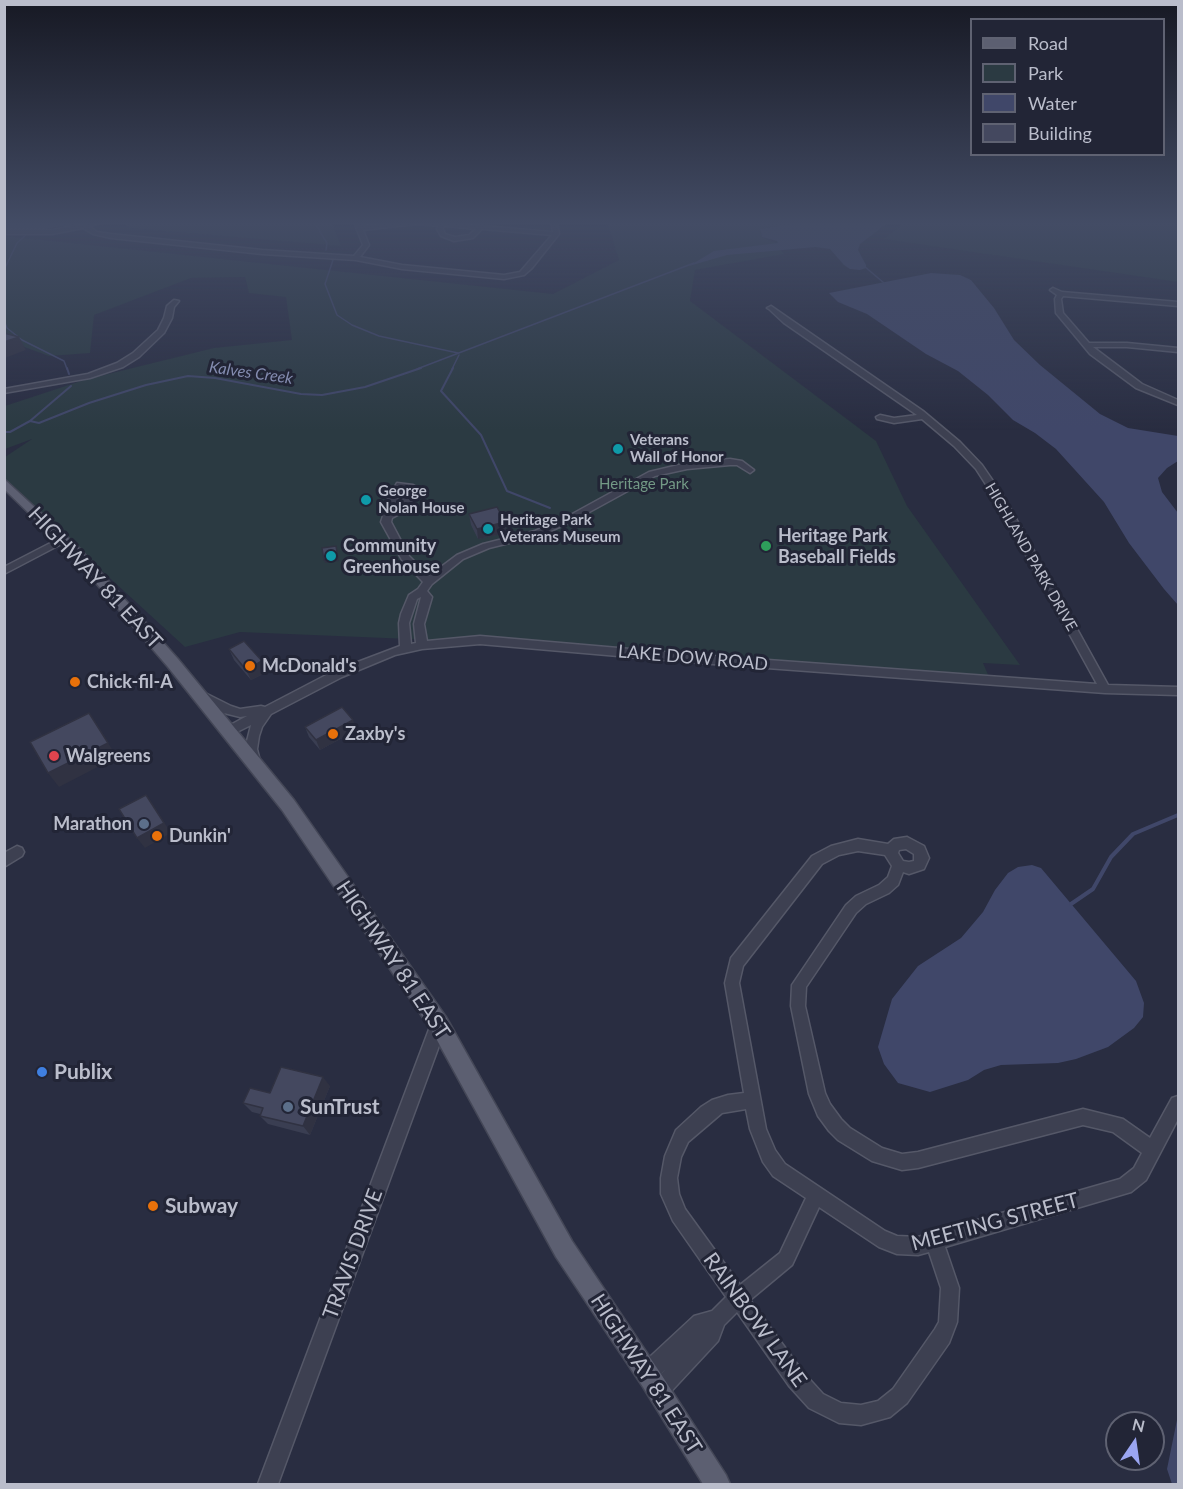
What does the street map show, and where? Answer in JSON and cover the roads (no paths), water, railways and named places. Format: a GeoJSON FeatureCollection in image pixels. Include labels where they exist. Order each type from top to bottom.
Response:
{"type":"FeatureCollection","features":[{"type":"Feature","properties":{"kind":"main road","name":"HIGHWAY 81 EAST"},"geometry":{"type":"LineString","coordinates":[[4,482],[64,539],[288,805],[439,1024],[564,1249],[653,1382],[717,1485]]}},
{"type":"Feature","properties":{"kind":"street"},"geometry":{"type":"LineString","coordinates":[[1056,291],[1061,294],[1179,304]]}},
{"type":"Feature","properties":{"kind":"street"},"geometry":{"type":"LineString","coordinates":[[1061,294],[1058,299],[1061,307],[1060,313],[1088,345],[1136,384],[1179,401]]}},
{"type":"Feature","properties":{"kind":"street"},"geometry":{"type":"LineString","coordinates":[[4,391],[90,376],[120,365],[136,355],[160,331],[168,318],[171,306],[176,301]]}},
{"type":"Feature","properties":{"kind":"street","name":"HIGHLAND PARK DRIVE"},"geometry":{"type":"LineString","coordinates":[[771,308],[922,416],[957,444],[979,467],[999,496],[1105,689]]}},
{"type":"Feature","properties":{"kind":"street"},"geometry":{"type":"LineString","coordinates":[[1088,345],[1123,345],[1179,350]]}},
{"type":"Feature","properties":{"kind":"street"},"geometry":{"type":"LineString","coordinates":[[880,417],[894,421],[922,416]]}},
{"type":"Feature","properties":{"kind":"street"},"geometry":{"type":"LineString","coordinates":[[406,648],[404,628],[413,597],[460,557],[486,546],[538,533],[652,474],[687,466],[730,462],[750,470]]}},
{"type":"Feature","properties":{"kind":"street"},"geometry":{"type":"LineString","coordinates":[[388,516],[404,508],[413,488],[401,483],[386,510],[388,516],[386,522],[405,558],[425,586],[427,597],[420,627],[423,645]]}},
{"type":"Feature","properties":{"kind":"street"},"geometry":{"type":"LineString","coordinates":[[4,572],[64,539]]}},
{"type":"Feature","properties":{"kind":"street"},"geometry":{"type":"LineString","coordinates":[[404,628],[420,627]]}},
{"type":"Feature","properties":{"kind":"street","name":"LAKE DOW ROAD"},"geometry":{"type":"LineString","coordinates":[[227,732],[345,671],[406,648],[480,640],[699,659],[1105,689],[1179,691]]}},
{"type":"Feature","properties":{"kind":"street"},"geometry":{"type":"LineString","coordinates":[[196,693],[213,703],[240,713],[273,707]]}},
{"type":"Feature","properties":{"kind":"street"},"geometry":{"type":"LineString","coordinates":[[255,765],[251,749],[253,736],[257,725],[273,707]]}},
{"type":"Feature","properties":{"kind":"street"},"geometry":{"type":"LineString","coordinates":[[904,842],[914,845],[921,852],[922,860],[918,866],[909,868],[899,865],[894,860],[891,850],[896,844],[904,842]]}},
{"type":"Feature","properties":{"kind":"street","name":"MEETING STREET"},"geometry":{"type":"LineString","coordinates":[[891,850],[858,845],[840,848],[821,858],[812,865],[737,960],[732,983],[759,1134],[771,1160],[783,1173],[869,1232],[892,1244],[910,1247],[1121,1188],[1137,1177],[1179,1104]]}},
{"type":"Feature","properties":{"kind":"street"},"geometry":{"type":"LineString","coordinates":[[4,861],[17,852]]}},
{"type":"Feature","properties":{"kind":"street"},"geometry":{"type":"LineString","coordinates":[[899,865],[889,885],[861,900],[851,909],[804,973],[799,985],[798,1006],[817,1094],[832,1121],[844,1134],[878,1155],[902,1162],[918,1160],[1083,1117],[1117,1125],[1153,1149]]}},
{"type":"Feature","properties":{"kind":"street","name":"TRAVIS DRIVE"},"geometry":{"type":"LineString","coordinates":[[268,1485],[439,1024]]}},
{"type":"Feature","properties":{"kind":"street","name":"RAINBOW LANE"},"geometry":{"type":"LineString","coordinates":[[753,1100],[728,1102],[707,1113],[678,1142],[670,1171],[670,1194],[679,1215],[796,1379],[816,1401],[845,1415],[875,1413],[890,1407],[900,1396],[942,1335],[948,1322],[950,1288],[934,1242]]}},
{"type":"Feature","properties":{"kind":"street"},"geometry":{"type":"LineString","coordinates":[[653,1382],[711,1334],[717,1319],[738,1298],[786,1259],[816,1195]]}},
{"type":"Feature","properties":{"kind":"water"},"geometry":{"type":"Polygon","coordinates":[[[980,291],[1014,340],[1040,365],[1100,414],[1128,428],[1178,436],[1178,461],[1158,478],[1162,492],[1178,513],[1178,605],[1129,543],[1104,502],[1056,449],[1013,420],[988,395],[958,371],[926,354],[867,314],[838,302],[829,293],[980,291]]]}},
{"type":"Feature","properties":{"kind":"water"},"geometry":{"type":"Polygon","coordinates":[[[1032,865],[1041,868],[1136,981],[1144,1003],[1143,1017],[1134,1028],[1108,1047],[1076,1059],[1058,1063],[1001,1065],[984,1070],[968,1080],[930,1092],[898,1083],[884,1064],[878,1047],[892,999],[918,966],[961,938],[983,912],[1008,873],[1018,867],[1032,865]]]}},
{"type":"Feature","properties":{"kind":"water"},"geometry":{"type":"Polygon","coordinates":[[[1178,1415],[1178,1484],[1172,1484],[1167,1469],[1178,1415]]]}},
{"type":"Feature","properties":{"kind":"waterway"},"geometry":{"type":"LineString","coordinates":[[328,291],[337,315],[352,325],[379,336],[458,353]]}},
{"type":"Feature","properties":{"kind":"waterway","name":"Kalves Creek"},"geometry":{"type":"LineString","coordinates":[[417,369],[620,291]]}},
{"type":"Feature","properties":{"kind":"waterway"},"geometry":{"type":"LineString","coordinates":[[4,320],[7,328],[22,340],[64,361],[67,369]]}},
{"type":"Feature","properties":{"kind":"waterway","name":"Kalves Creek"},"geometry":{"type":"LineString","coordinates":[[452,369],[459,355]]}},
{"type":"Feature","properties":{"kind":"waterway"},"geometry":{"type":"LineString","coordinates":[[67,368],[69,374]]}},
{"type":"Feature","properties":{"kind":"waterway","name":"Kalves Creek"},"geometry":{"type":"LineString","coordinates":[[30,421],[39,423],[89,403],[146,385],[188,376],[215,378],[301,394],[322,395],[365,387],[421,368]]}},
{"type":"Feature","properties":{"kind":"waterway","name":"Kalves Creek"},"geometry":{"type":"LineString","coordinates":[[453,368],[441,391],[481,435],[507,491],[550,508]]}},
{"type":"Feature","properties":{"kind":"waterway"},"geometry":{"type":"LineString","coordinates":[[30,421],[71,386]]}},
{"type":"Feature","properties":{"kind":"waterway","name":"Kalves Creek"},"geometry":{"type":"LineString","coordinates":[[4,432],[10,432],[30,421]]}},
{"type":"Feature","properties":{"kind":"waterway"},"geometry":{"type":"LineString","coordinates":[[1071,904],[1093,889],[1111,857],[1133,834],[1178,815]]}},
{"type":"Feature","properties":{"kind":"place","name":"Veterans Wall of Honor"},"geometry":{"type":"Point","coordinates":[618,449]}},
{"type":"Feature","properties":{"kind":"place","name":"George Nolan House"},"geometry":{"type":"Point","coordinates":[366,500]}},
{"type":"Feature","properties":{"kind":"place","name":"Heritage Park Veterans Museum"},"geometry":{"type":"Point","coordinates":[488,529]}},
{"type":"Feature","properties":{"kind":"place","name":"Heritage Park Baseball Fields"},"geometry":{"type":"Point","coordinates":[766,546]}},
{"type":"Feature","properties":{"kind":"place","name":"Community Greenhouse"},"geometry":{"type":"Point","coordinates":[331,556]}},
{"type":"Feature","properties":{"kind":"place","name":"McDonald's"},"geometry":{"type":"Point","coordinates":[250,666]}},
{"type":"Feature","properties":{"kind":"place","name":"Chick-fil-A"},"geometry":{"type":"Point","coordinates":[75,682]}},
{"type":"Feature","properties":{"kind":"place","name":"Zaxby's"},"geometry":{"type":"Point","coordinates":[333,734]}},
{"type":"Feature","properties":{"kind":"place","name":"Walgreens"},"geometry":{"type":"Point","coordinates":[54,756]}},
{"type":"Feature","properties":{"kind":"place","name":"Marathon"},"geometry":{"type":"Point","coordinates":[144,824]}},
{"type":"Feature","properties":{"kind":"place","name":"Dunkin'"},"geometry":{"type":"Point","coordinates":[157,836]}},
{"type":"Feature","properties":{"kind":"place","name":"Publix"},"geometry":{"type":"Point","coordinates":[42,1072]}},
{"type":"Feature","properties":{"kind":"place","name":"SunTrust"},"geometry":{"type":"Point","coordinates":[288,1107]}},
{"type":"Feature","properties":{"kind":"place","name":"Subway"},"geometry":{"type":"Point","coordinates":[153,1206]}},
{"type":"Feature","properties":{"kind":"park label","name":"Heritage Park"},"geometry":{"type":"Point","coordinates":[644,484]}}]}
